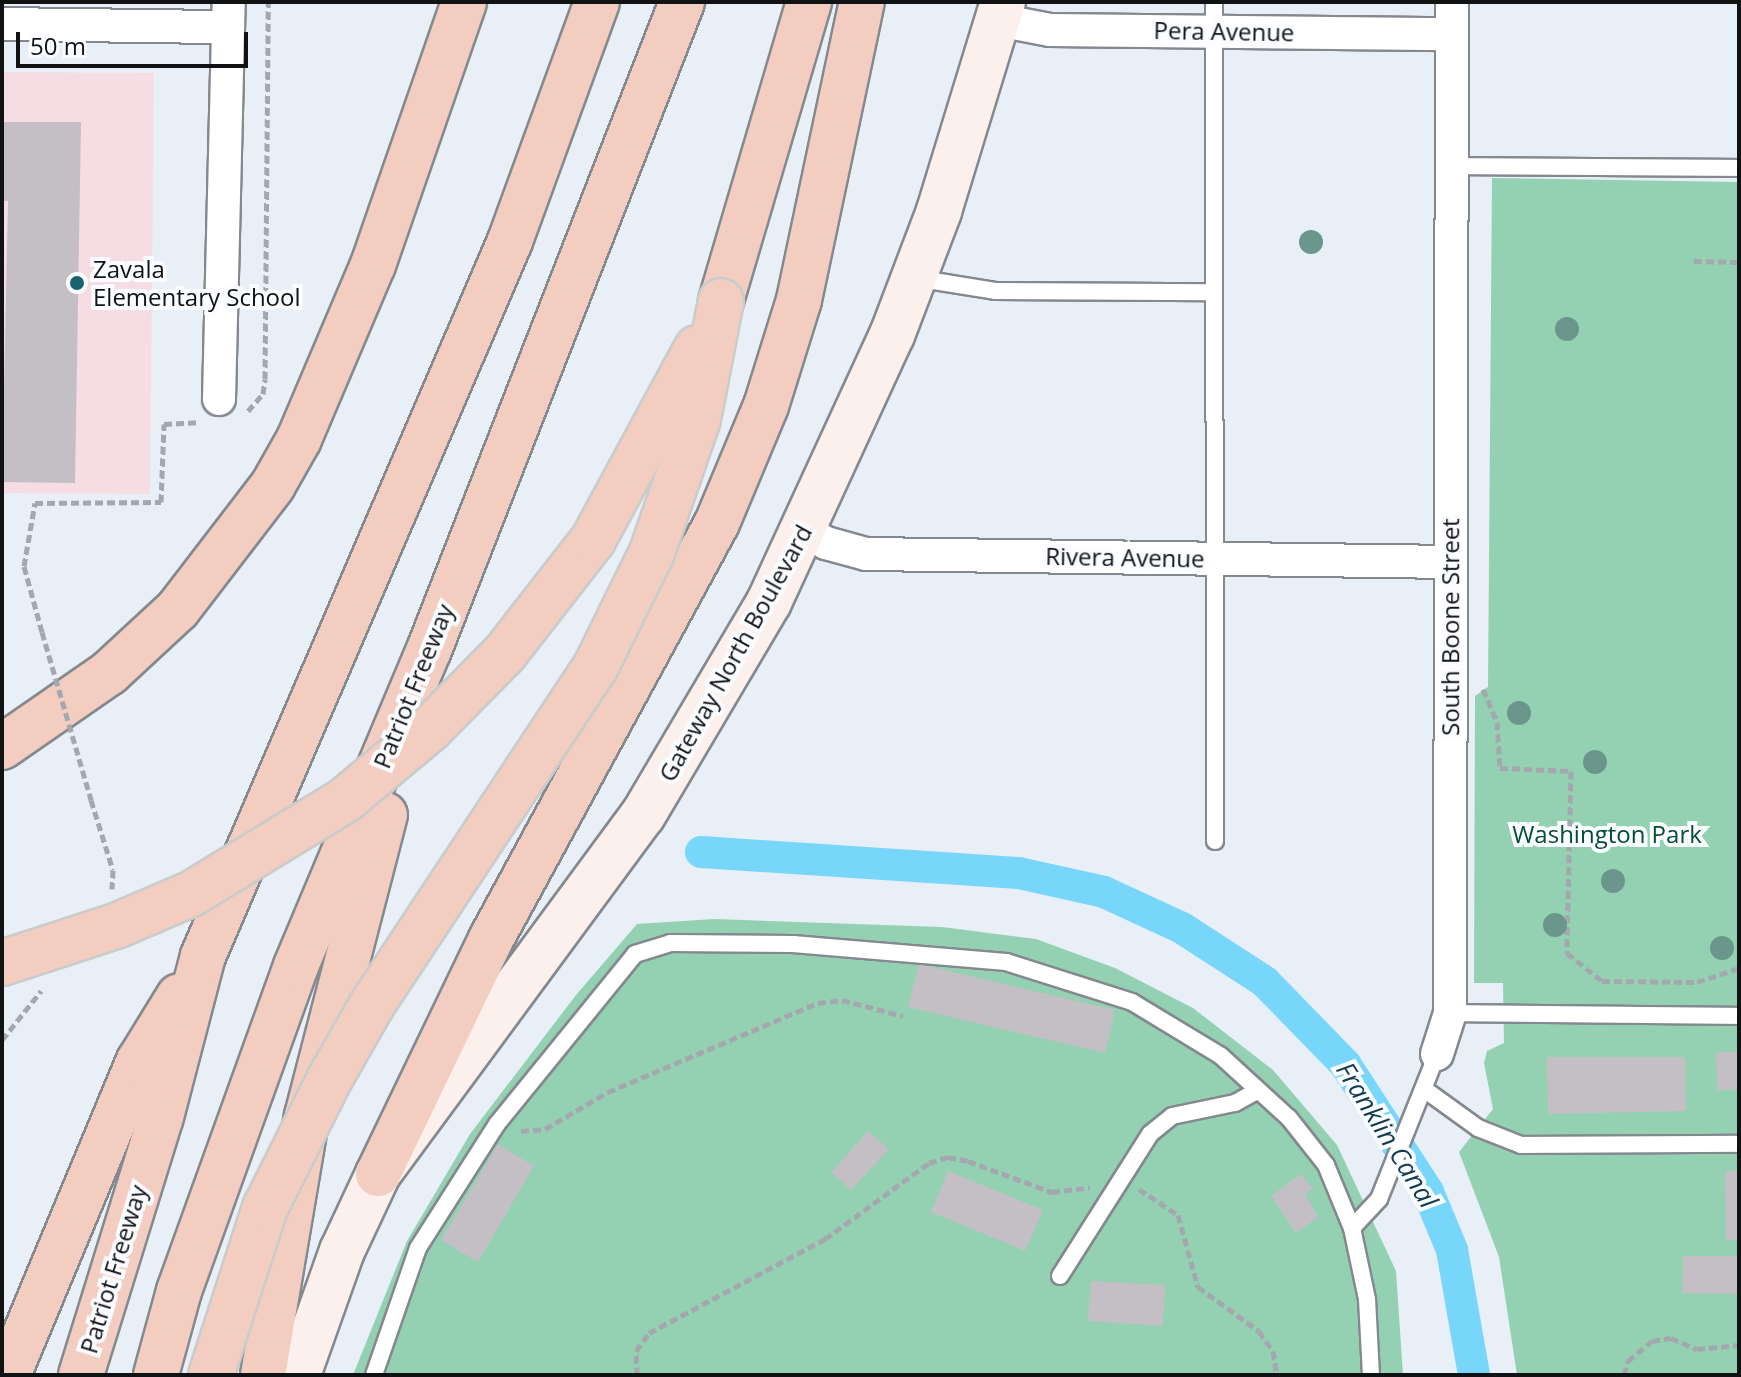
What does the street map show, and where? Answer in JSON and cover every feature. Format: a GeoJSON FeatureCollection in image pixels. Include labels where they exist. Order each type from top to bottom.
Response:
{"type":"FeatureCollection","features":[{"type":"Feature","properties":{"kind":"highway"},"geometry":{"type":"LineString","coordinates":[[2,747],[109,673],[178,609],[273,485],[299,439],[373,265],[464,2]]}},
{"type":"Feature","properties":{"kind":"highway","name":"Patriot Freeway"},"geometry":{"type":"LineString","coordinates":[[81,1375],[161,1117],[203,956],[510,241],[597,2]]}},
{"type":"Feature","properties":{"kind":"highway","name":"Patriot Freeway"},"geometry":{"type":"LineString","coordinates":[[156,1375],[179,1291],[296,966],[429,650],[682,2]]}},
{"type":"Feature","properties":{"kind":"highway"},"geometry":{"type":"LineString","coordinates":[[211,1375],[265,1208],[329,1080],[373,1003],[595,668],[652,552],[698,419],[721,301],[809,2]]}},
{"type":"Feature","properties":{"kind":"highway"},"geometry":{"type":"LineString","coordinates":[[378,1174],[491,939],[717,523],[760,420],[799,300],[862,2]]}},
{"type":"Feature","properties":{"kind":"highway"},"geometry":{"type":"LineString","coordinates":[[2,963],[116,926],[191,894],[345,800],[430,729],[505,653],[593,540],[649,443],[721,301]]}},
{"type":"Feature","properties":{"kind":"highway"},"geometry":{"type":"LineString","coordinates":[[263,1375],[322,1047],[429,650]]}},
{"type":"Feature","properties":{"kind":"highway"},"geometry":{"type":"LineString","coordinates":[[8,1375],[139,1061],[203,956]]}},
{"type":"Feature","properties":{"kind":"main road","name":"Gateway North Boulevard"},"geometry":{"type":"LineString","coordinates":[[298,1375],[337,1264],[378,1174],[643,815],[709,710],[805,530],[914,278],[1000,11]]}},
{"type":"Feature","properties":{"kind":"street","name":"South Boone Street"},"geometry":{"type":"LineString","coordinates":[[1437,1054],[1450,1013],[1452,2]]}},
{"type":"Feature","properties":{"kind":"street","name":"Pera Avenue"},"geometry":{"type":"LineString","coordinates":[[1000,11],[1050,30],[1213,17],[1451,34]]}},
{"type":"Feature","properties":{"kind":"street"},"geometry":{"type":"LineString","coordinates":[[2,24],[227,14],[219,399]]}},
{"type":"Feature","properties":{"kind":"street","name":"Rivera Avenue"},"geometry":{"type":"LineString","coordinates":[[805,530],[826,543],[866,554],[1450,562]]}},
{"type":"Feature","properties":{"kind":"lane"},"geometry":{"type":"LineString","coordinates":[[1213,17],[1215,841]]}},
{"type":"Feature","properties":{"kind":"lane"},"geometry":{"type":"LineString","coordinates":[[1451,166],[1739,168]]}},
{"type":"Feature","properties":{"kind":"lane"},"geometry":{"type":"LineString","coordinates":[[914,278],[995,291],[1214,292]]}},
{"type":"Feature","properties":{"kind":"lane"},"geometry":{"type":"LineString","coordinates":[[374,1375],[418,1248],[497,1124],[635,954],[670,943],[856,948],[1006,962],[1132,1002],[1221,1056],[1289,1118],[1326,1165],[1352,1228],[1367,1299],[1371,1375]]}},
{"type":"Feature","properties":{"kind":"lane"},"geometry":{"type":"LineString","coordinates":[[1450,1013],[1739,1016]]}},
{"type":"Feature","properties":{"kind":"lane","name":"South Boone Street"},"geometry":{"type":"LineString","coordinates":[[1352,1228],[1379,1199],[1437,1054]]}},
{"type":"Feature","properties":{"kind":"lane"},"geometry":{"type":"LineString","coordinates":[[1060,1276],[1150,1134],[1172,1116],[1235,1103],[1258,1090]]}},
{"type":"Feature","properties":{"kind":"lane"},"geometry":{"type":"LineString","coordinates":[[1422,1095],[1478,1128],[1521,1145],[1739,1144]]}},
{"type":"Feature","properties":{"kind":"path"},"geometry":{"type":"LineString","coordinates":[[1694,261],[1739,262]]}},
{"type":"Feature","properties":{"kind":"path"},"geometry":{"type":"LineString","coordinates":[[25,577],[113,870]]}},
{"type":"Feature","properties":{"kind":"path"},"geometry":{"type":"LineString","coordinates":[[1481,687],[1497,722],[1500,768],[1571,771],[1567,953],[1602,981],[1697,982],[1739,968]]}},
{"type":"Feature","properties":{"kind":"path"},"geometry":{"type":"LineString","coordinates":[[497,1124],[521,1131],[545,1129],[608,1092],[818,1003],[842,1000],[903,1016]]}},
{"type":"Feature","properties":{"kind":"path"},"geometry":{"type":"LineString","coordinates":[[637,1375],[640,1341],[825,1239],[898,1183],[948,1157],[1052,1192],[1120,1185],[1159,1198],[1178,1215],[1198,1287],[1259,1331],[1273,1351],[1277,1375]]}},
{"type":"Feature","properties":{"kind":"path"},"geometry":{"type":"LineString","coordinates":[[1624,1375],[1628,1361],[1652,1341],[1671,1338],[1697,1349],[1739,1345]]}},
{"type":"Feature","properties":{"kind":"shaded area","name":"Zavala Elementary School"},"geometry":{"type":"Polygon","coordinates":[[[2,72],[154,73],[150,494],[2,493],[2,72]]]}},
{"type":"Feature","properties":{"kind":"green space","name":"Washington Park"},"geometry":{"type":"Polygon","coordinates":[[[1492,178],[1739,182],[1739,1375],[1517,1375],[1499,1257],[1459,1152],[1493,1109],[1484,1063],[1487,1051],[1504,1043],[1503,983],[1474,983],[1475,696],[1488,687],[1492,178]]]}},
{"type":"Feature","properties":{"kind":"green space"},"geometry":{"type":"Polygon","coordinates":[[[714,919],[942,927],[1036,939],[1115,968],[1193,1008],[1273,1070],[1337,1145],[1396,1271],[1403,1375],[353,1375],[407,1241],[470,1134],[576,995],[637,924],[714,919]]]}},
{"type":"Feature","properties":{"kind":"building"},"geometry":{"type":"Polygon","coordinates":[[[2,122],[81,122],[75,483],[2,482],[8,201],[2,201],[2,122]]]}},
{"type":"Feature","properties":{"kind":"building"},"geometry":{"type":"Polygon","coordinates":[[[919,964],[1115,1010],[1105,1053],[908,1007],[919,964]]]}},
{"type":"Feature","properties":{"kind":"building"},"geometry":{"type":"Polygon","coordinates":[[[1716,1052],[1739,1052],[1739,1090],[1717,1090],[1716,1052]]]}},
{"type":"Feature","properties":{"kind":"building"},"geometry":{"type":"Polygon","coordinates":[[[1547,1057],[1685,1057],[1686,1111],[1548,1114],[1547,1057]]]}},
{"type":"Feature","properties":{"kind":"building"},"geometry":{"type":"Polygon","coordinates":[[[868,1131],[889,1149],[851,1190],[831,1172],[868,1131]]]}},
{"type":"Feature","properties":{"kind":"building"},"geometry":{"type":"Polygon","coordinates":[[[498,1144],[534,1166],[478,1262],[441,1240],[498,1144]]]}},
{"type":"Feature","properties":{"kind":"building"},"geometry":{"type":"Polygon","coordinates":[[[948,1171],[1043,1210],[1025,1251],[931,1212],[948,1171]]]}},
{"type":"Feature","properties":{"kind":"building"},"geometry":{"type":"Polygon","coordinates":[[[1725,1171],[1739,1171],[1739,1240],[1726,1240],[1725,1171]]]}},
{"type":"Feature","properties":{"kind":"building"},"geometry":{"type":"Polygon","coordinates":[[[1301,1174],[1313,1189],[1305,1194],[1318,1217],[1296,1233],[1271,1196],[1301,1174]]]}},
{"type":"Feature","properties":{"kind":"building"},"geometry":{"type":"Polygon","coordinates":[[[1683,1256],[1739,1256],[1739,1294],[1682,1293],[1683,1256]]]}},
{"type":"Feature","properties":{"kind":"building"},"geometry":{"type":"Polygon","coordinates":[[[1091,1281],[1165,1285],[1163,1326],[1088,1321],[1091,1281]]]}},
{"type":"Feature","properties":{"kind":"waterway","name":"Franklin Canal"},"geometry":{"type":"LineString","coordinates":[[701,852],[1019,873],[1104,892],[1182,928],[1265,982],[1345,1064],[1428,1192],[1452,1250],[1474,1375]]}},
{"type":"Feature","properties":{"kind":"place","name":"Zavala Elementary School"},"geometry":{"type":"Point","coordinates":[77,283]}}]}
